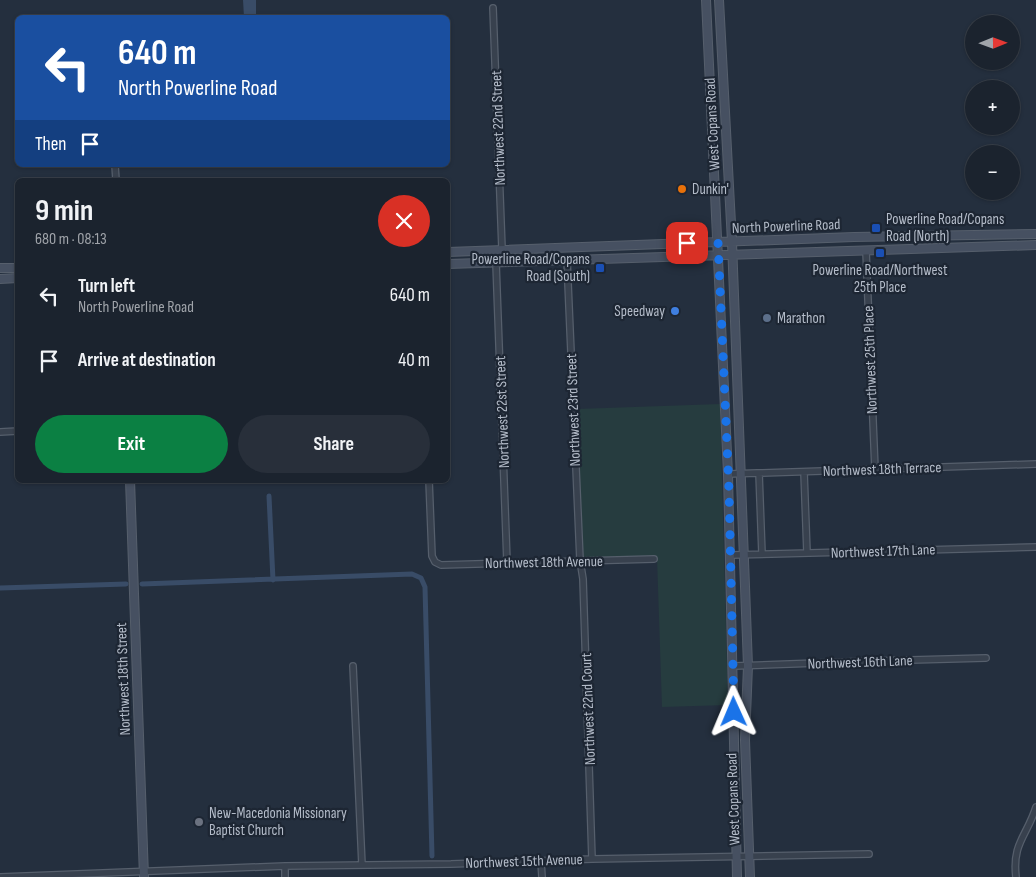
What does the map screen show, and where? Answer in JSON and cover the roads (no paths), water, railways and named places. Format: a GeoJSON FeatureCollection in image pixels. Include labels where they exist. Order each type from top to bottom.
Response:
{"type":"FeatureCollection","features":[{"type":"Feature","properties":{"kind":"main road","name":"West Copans Road"},"geometry":{"type":"LineString","coordinates":[[706,0],[731,555],[737,877]]}},
{"type":"Feature","properties":{"kind":"main road","name":"West Copans Road"},"geometry":{"type":"LineString","coordinates":[[718,0],[732,242],[744,555],[748,666],[745,740],[750,877]]}},
{"type":"Feature","properties":{"kind":"main road","name":"North Powerline Road"},"geometry":{"type":"LineString","coordinates":[[450,252],[854,237],[1036,234]]}},
{"type":"Feature","properties":{"kind":"main road"},"geometry":{"type":"LineString","coordinates":[[927,249],[937,241],[954,236]]}},
{"type":"Feature","properties":{"kind":"main road","name":"North Powerline Road"},"geometry":{"type":"LineString","coordinates":[[450,264],[1036,245]]}},
{"type":"Feature","properties":{"kind":"main road"},"geometry":{"type":"LineString","coordinates":[[553,261],[564,254],[567,247]]}},
{"type":"Feature","properties":{"kind":"main road"},"geometry":{"type":"LineString","coordinates":[[0,268],[15,268]]}},
{"type":"Feature","properties":{"kind":"main road"},"geometry":{"type":"LineString","coordinates":[[0,279],[15,278]]}},
{"type":"Feature","properties":{"kind":"main road","name":"Northwest 18th Street"},"geometry":{"type":"LineString","coordinates":[[130,483],[144,874]]}},
{"type":"Feature","properties":{"kind":"street","name":"Northwest 22nd Street"},"geometry":{"type":"LineString","coordinates":[[493,8],[502,249]]}},
{"type":"Feature","properties":{"kind":"street","name":"Northwest 25th Place"},"geometry":{"type":"LineString","coordinates":[[866,251],[875,469]]}},
{"type":"Feature","properties":{"kind":"street","name":"Northwest 23rd Street"},"geometry":{"type":"LineString","coordinates":[[567,260],[580,560]]}},
{"type":"Feature","properties":{"kind":"street","name":"Northwest 22st Street"},"geometry":{"type":"LineString","coordinates":[[496,263],[508,562]]}},
{"type":"Feature","properties":{"kind":"street"},"geometry":{"type":"LineString","coordinates":[[0,432],[15,431]]}},
{"type":"Feature","properties":{"kind":"street","name":"Northwest 18th Terrace"},"geometry":{"type":"LineString","coordinates":[[728,474],[1036,464]]}},
{"type":"Feature","properties":{"kind":"street"},"geometry":{"type":"LineString","coordinates":[[804,472],[807,553]]}},
{"type":"Feature","properties":{"kind":"street"},"geometry":{"type":"LineString","coordinates":[[759,473],[762,554]]}},
{"type":"Feature","properties":{"kind":"street","name":"Northwest 18th Avenue"},"geometry":{"type":"LineString","coordinates":[[429,483],[432,556],[435,562],[441,565],[654,559]]}},
{"type":"Feature","properties":{"kind":"street","name":"Northwest 17th Lane"},"geometry":{"type":"LineString","coordinates":[[731,555],[1036,547]]}},
{"type":"Feature","properties":{"kind":"street","name":"Northwest 22nd Court"},"geometry":{"type":"LineString","coordinates":[[580,560],[583,579],[592,859]]}},
{"type":"Feature","properties":{"kind":"street","name":"Northwest 16th Lane"},"geometry":{"type":"LineString","coordinates":[[734,666],[873,660],[986,658]]}},
{"type":"Feature","properties":{"kind":"street"},"geometry":{"type":"LineString","coordinates":[[353,666],[362,865]]}},
{"type":"Feature","properties":{"kind":"street"},"geometry":{"type":"LineString","coordinates":[[1016,877],[1017,851],[1036,807]]}},
{"type":"Feature","properties":{"kind":"street","name":"Northwest 15th Avenue"},"geometry":{"type":"LineString","coordinates":[[2,877],[144,874],[284,866],[869,854]]}},
{"type":"Feature","properties":{"kind":"street"},"geometry":{"type":"LineString","coordinates":[[541,861],[542,877]]}},
{"type":"Feature","properties":{"kind":"street"},"geometry":{"type":"LineString","coordinates":[[284,866],[285,877]]}},
{"type":"Feature","properties":{"kind":"water"},"geometry":{"type":"Polygon","coordinates":[[[243,0],[256,0],[256,15],[244,15],[243,0]]]}},
{"type":"Feature","properties":{"kind":"waterway"},"geometry":{"type":"LineString","coordinates":[[269,496],[273,580]]}},
{"type":"Feature","properties":{"kind":"waterway"},"geometry":{"type":"LineString","coordinates":[[142,584],[412,574],[421,578],[425,587],[432,856]]}},
{"type":"Feature","properties":{"kind":"waterway"},"geometry":{"type":"LineString","coordinates":[[0,588],[126,584]]}},
{"type":"Feature","properties":{"kind":"place","name":"Dunkin'"},"geometry":{"type":"Point","coordinates":[682,189]}},
{"type":"Feature","properties":{"kind":"place","name":"Powerline Road/Copans Road (North)"},"geometry":{"type":"Point","coordinates":[876,228]}},
{"type":"Feature","properties":{"kind":"place","name":"Powerline Road/Northwest 25th Place"},"geometry":{"type":"Point","coordinates":[880,253]}},
{"type":"Feature","properties":{"kind":"place","name":"Powerline Road/Copans Road (South)"},"geometry":{"type":"Point","coordinates":[600,268]}},
{"type":"Feature","properties":{"kind":"place","name":"Speedway"},"geometry":{"type":"Point","coordinates":[675,311]}},
{"type":"Feature","properties":{"kind":"place","name":"Marathon"},"geometry":{"type":"Point","coordinates":[767,318]}},
{"type":"Feature","properties":{"kind":"place","name":"New-Macedonia Missionary Baptist Church"},"geometry":{"type":"Point","coordinates":[199,822]}}]}
